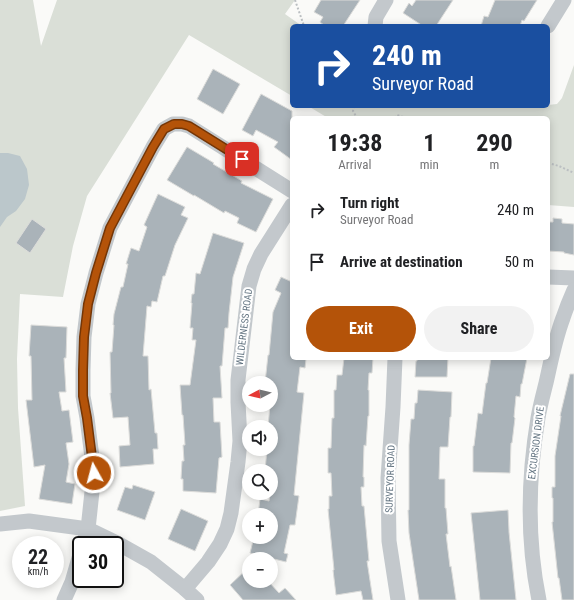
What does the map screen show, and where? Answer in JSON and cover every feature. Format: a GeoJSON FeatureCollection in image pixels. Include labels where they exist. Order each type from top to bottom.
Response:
{"type":"FeatureCollection","features":[{"type":"Feature","properties":{"kind":"street"},"geometry":{"type":"LineString","coordinates":[[375,24],[376,16],[386,0]]}},
{"type":"Feature","properties":{"kind":"street"},"geometry":{"type":"LineString","coordinates":[[549,24],[564,0]]}},
{"type":"Feature","properties":{"kind":"street"},"geometry":{"type":"LineString","coordinates":[[86,536],[88,529],[94,473],[83,396],[84,350],[88,304],[110,228],[164,129],[174,124],[189,126],[290,190]]}},
{"type":"Feature","properties":{"kind":"street","name":"WILDERNESS ROAD"},"geometry":{"type":"LineString","coordinates":[[185,589],[208,562],[220,544],[228,524],[231,513],[240,441],[238,380],[249,286],[254,269],[261,254],[290,208]]}},
{"type":"Feature","properties":{"kind":"street"},"geometry":{"type":"LineString","coordinates":[[550,277],[574,278]]}},
{"type":"Feature","properties":{"kind":"street","name":"EXCURSION DRIVE"},"geometry":{"type":"LineString","coordinates":[[539,600],[532,554],[530,519],[533,450],[538,417],[552,352],[574,290]]}},
{"type":"Feature","properties":{"kind":"street","name":"SURVEYOR ROAD"},"geometry":{"type":"LineString","coordinates":[[395,360],[388,478],[389,541],[398,600]]}},
{"type":"Feature","properties":{"kind":"street"},"geometry":{"type":"LineString","coordinates":[[0,524],[28,521],[88,529],[151,562],[197,600]]}},
{"type":"Feature","properties":{"kind":"street"},"geometry":{"type":"LineString","coordinates":[[64,600],[72,582]]}},
{"type":"Feature","properties":{"kind":"path"},"geometry":{"type":"LineString","coordinates":[[295,0],[303,24]]}},
{"type":"Feature","properties":{"kind":"path"},"geometry":{"type":"LineString","coordinates":[[550,164],[574,173]]}},
{"type":"Feature","properties":{"kind":"shaded area"},"geometry":{"type":"Polygon","coordinates":[[[0,0],[33,0],[41,46],[57,0],[295,0],[285,14],[299,24],[290,24],[290,95],[189,35],[87,196],[73,246],[63,297],[20,294],[17,359],[18,408],[25,506],[0,511],[0,0]]]}},
{"type":"Feature","properties":{"kind":"shaded area"},"geometry":{"type":"Polygon","coordinates":[[[574,65],[574,207],[550,205],[550,116],[325,116],[311,108],[550,108],[550,105],[557,104],[562,98],[574,65]]]}},
{"type":"Feature","properties":{"kind":"shaded area"},"geometry":{"type":"Polygon","coordinates":[[[0,153],[20,156],[27,169],[29,185],[25,199],[16,211],[7,217],[0,227],[0,153]]]}},
{"type":"Feature","properties":{"kind":"building"},"geometry":{"type":"Polygon","coordinates":[[[321,0],[360,0],[344,24],[322,24],[320,22],[323,17],[314,12],[321,0]]]}},
{"type":"Feature","properties":{"kind":"building"},"geometry":{"type":"Polygon","coordinates":[[[416,0],[453,0],[437,24],[420,24],[403,13],[409,3],[412,6],[416,0]]]}},
{"type":"Feature","properties":{"kind":"building"},"geometry":{"type":"Polygon","coordinates":[[[495,0],[537,0],[521,24],[482,24],[484,16],[488,17],[495,0]]]}},
{"type":"Feature","properties":{"kind":"building"},"geometry":{"type":"Polygon","coordinates":[[[213,69],[240,84],[223,114],[197,99],[213,69]]]}},
{"type":"Feature","properties":{"kind":"building"},"geometry":{"type":"Polygon","coordinates":[[[261,94],[292,111],[292,116],[290,116],[290,159],[274,147],[278,142],[256,130],[253,136],[242,130],[261,94]]]}},
{"type":"Feature","properties":{"kind":"building"},"geometry":{"type":"Polygon","coordinates":[[[187,147],[242,181],[241,183],[273,199],[256,232],[237,223],[239,218],[225,211],[224,213],[167,180],[187,147]]]}},
{"type":"Feature","properties":{"kind":"building"},"geometry":{"type":"Polygon","coordinates":[[[158,194],[185,207],[181,215],[188,218],[175,245],[165,276],[163,276],[157,302],[152,301],[151,307],[147,306],[143,356],[148,356],[149,390],[151,389],[158,449],[153,449],[154,464],[120,467],[119,446],[130,445],[128,417],[113,418],[110,393],[110,352],[112,352],[114,314],[121,287],[123,287],[128,264],[126,264],[131,248],[139,251],[147,227],[144,225],[158,194]]]}},
{"type":"Feature","properties":{"kind":"building"},"geometry":{"type":"Polygon","coordinates":[[[553,218],[562,219],[562,223],[574,224],[574,255],[564,252],[550,251],[550,222],[553,222],[553,218]]]}},
{"type":"Feature","properties":{"kind":"building"},"geometry":{"type":"Polygon","coordinates":[[[32,219],[46,229],[30,253],[16,243],[32,219]]]}},
{"type":"Feature","properties":{"kind":"building"},"geometry":{"type":"Polygon","coordinates":[[[213,233],[244,243],[233,277],[228,328],[225,328],[222,366],[220,366],[222,398],[213,398],[214,422],[220,422],[222,457],[219,458],[216,493],[183,491],[183,479],[181,479],[182,461],[184,461],[183,445],[185,445],[180,385],[190,385],[196,340],[192,340],[193,328],[190,328],[192,294],[194,294],[196,273],[200,274],[213,233]]]}},
{"type":"Feature","properties":{"kind":"building"},"geometry":{"type":"Polygon","coordinates":[[[281,277],[290,281],[290,360],[306,360],[305,368],[300,367],[297,392],[304,393],[294,495],[299,496],[295,525],[290,525],[284,553],[288,554],[286,562],[278,560],[278,552],[250,552],[252,544],[278,544],[278,508],[259,508],[260,500],[278,500],[278,464],[266,464],[266,456],[278,456],[278,420],[269,420],[269,412],[278,412],[278,376],[266,376],[273,312],[281,293],[275,290],[281,277]]]}},
{"type":"Feature","properties":{"kind":"building"},"geometry":{"type":"Polygon","coordinates":[[[31,325],[67,327],[66,358],[64,358],[66,392],[59,392],[62,411],[69,410],[73,442],[66,443],[69,464],[66,482],[75,484],[72,504],[39,499],[45,465],[34,467],[26,400],[32,400],[31,356],[29,356],[31,325]]]}},
{"type":"Feature","properties":{"kind":"building"},"geometry":{"type":"Polygon","coordinates":[[[344,360],[373,360],[372,373],[369,373],[369,416],[366,446],[364,445],[364,487],[361,487],[369,561],[367,561],[373,600],[363,600],[361,591],[336,595],[328,509],[329,496],[332,496],[331,473],[328,473],[328,448],[331,448],[332,418],[334,418],[334,390],[336,390],[337,375],[342,375],[344,360]]]}},
{"type":"Feature","properties":{"kind":"building"},"geometry":{"type":"Polygon","coordinates":[[[448,360],[447,377],[415,377],[417,361],[448,360]]]}},
{"type":"Feature","properties":{"kind":"building"},"geometry":{"type":"Polygon","coordinates":[[[491,360],[527,360],[521,384],[520,397],[516,396],[515,418],[511,443],[510,473],[473,472],[473,446],[478,413],[482,414],[491,360]]]}},
{"type":"Feature","properties":{"kind":"building"},"geometry":{"type":"Polygon","coordinates":[[[570,374],[574,374],[574,600],[562,600],[552,522],[552,487],[555,487],[555,456],[560,416],[570,374]]]}},
{"type":"Feature","properties":{"kind":"building"},"geometry":{"type":"Polygon","coordinates":[[[418,390],[452,392],[448,447],[440,447],[439,479],[445,479],[445,508],[448,534],[446,534],[456,600],[419,600],[409,533],[408,510],[411,419],[414,419],[418,390]]]}},
{"type":"Feature","properties":{"kind":"building"},"geometry":{"type":"Polygon","coordinates":[[[133,485],[155,492],[145,520],[117,510],[125,487],[132,489],[133,485]]]}},
{"type":"Feature","properties":{"kind":"building"},"geometry":{"type":"Polygon","coordinates":[[[181,509],[208,521],[195,551],[168,539],[181,509]]]}},
{"type":"Feature","properties":{"kind":"building"},"geometry":{"type":"Polygon","coordinates":[[[508,510],[516,600],[480,600],[471,513],[508,510]]]}},
{"type":"Feature","properties":{"kind":"building"},"geometry":{"type":"Polygon","coordinates":[[[242,574],[242,588],[274,588],[279,593],[285,588],[296,600],[243,600],[230,585],[242,574]]]}},
{"type":"Feature","properties":{"kind":"route"},"geometry":{"type":"LineString","coordinates":[[94,473],[83,396],[84,337],[88,304],[110,228],[164,129],[174,124],[189,126],[242,159]]}}]}
